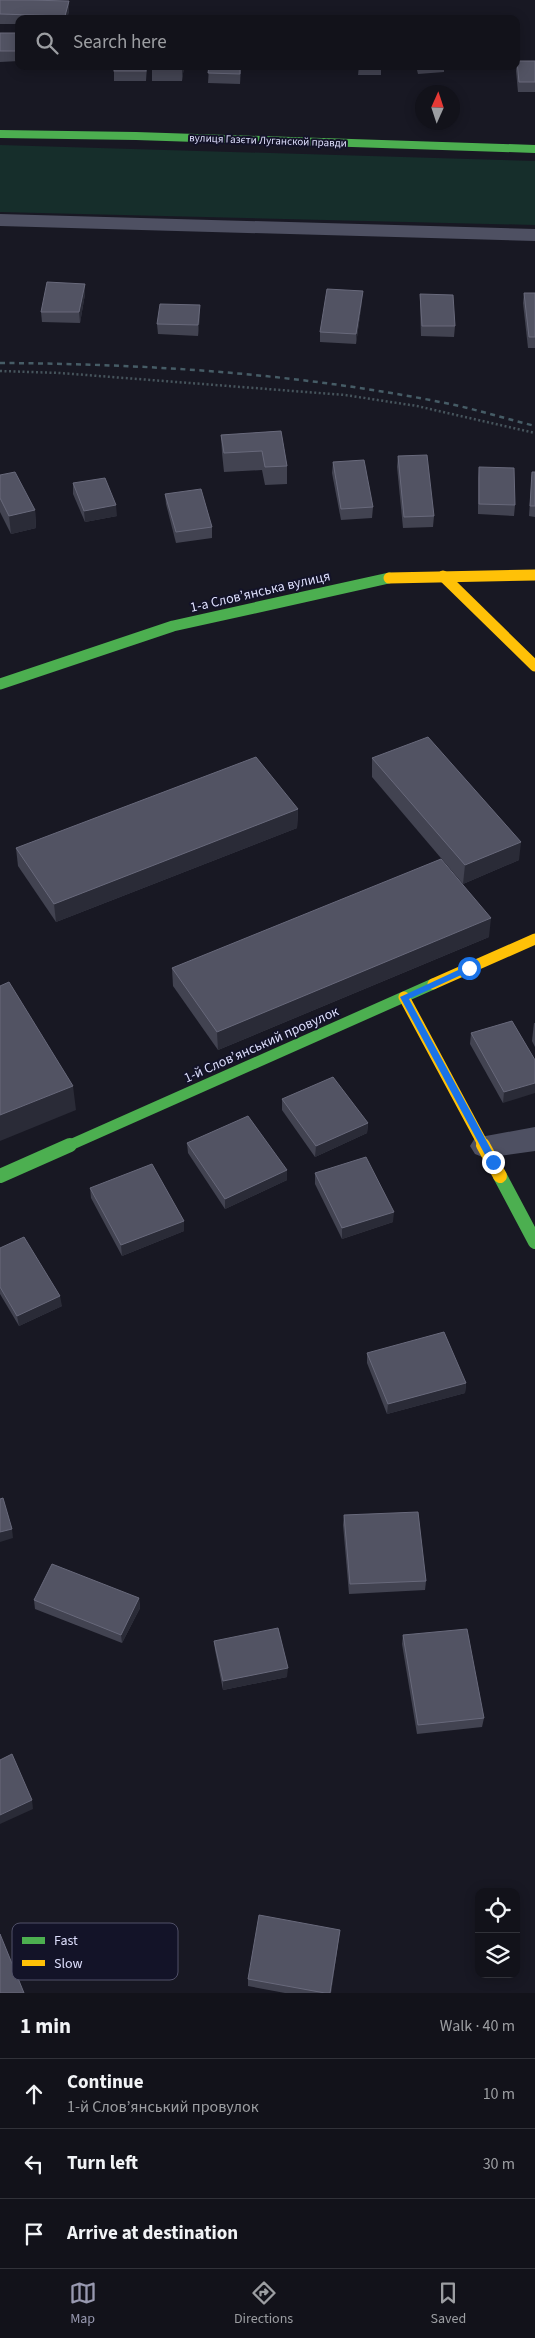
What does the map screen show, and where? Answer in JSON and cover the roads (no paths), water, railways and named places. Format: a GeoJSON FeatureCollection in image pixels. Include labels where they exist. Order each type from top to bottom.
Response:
{"type":"FeatureCollection","features":[{"type":"Feature","properties":{"kind":"street","name":"вулиця Газєти Луганской правди"},"geometry":{"type":"LineString","coordinates":[[0,134],[136,136],[535,149]]}},
{"type":"Feature","properties":{"kind":"street"},"geometry":{"type":"LineString","coordinates":[[0,220],[535,235]]}},
{"type":"Feature","properties":{"kind":"street","name":"1-а Слов’янська вулиця"},"geometry":{"type":"LineString","coordinates":[[0,684],[173,626],[305,595],[391,578],[535,575]]}},
{"type":"Feature","properties":{"kind":"street"},"geometry":{"type":"LineString","coordinates":[[443,576],[535,666]]}},
{"type":"Feature","properties":{"kind":"street","name":"1-й Слов’янський провулок"},"geometry":{"type":"LineString","coordinates":[[0,1176],[535,939]]}},
{"type":"Feature","properties":{"kind":"street"},"geometry":{"type":"LineString","coordinates":[[404,997],[535,1242]]}},
{"type":"Feature","properties":{"kind":"street"},"geometry":{"type":"LineString","coordinates":[[485,1146],[535,1139]]}},
{"type":"Feature","properties":{"kind":"railway"},"geometry":{"type":"LineString","coordinates":[[0,363],[110,365],[276,377],[385,392],[440,402],[535,426]]}}]}
